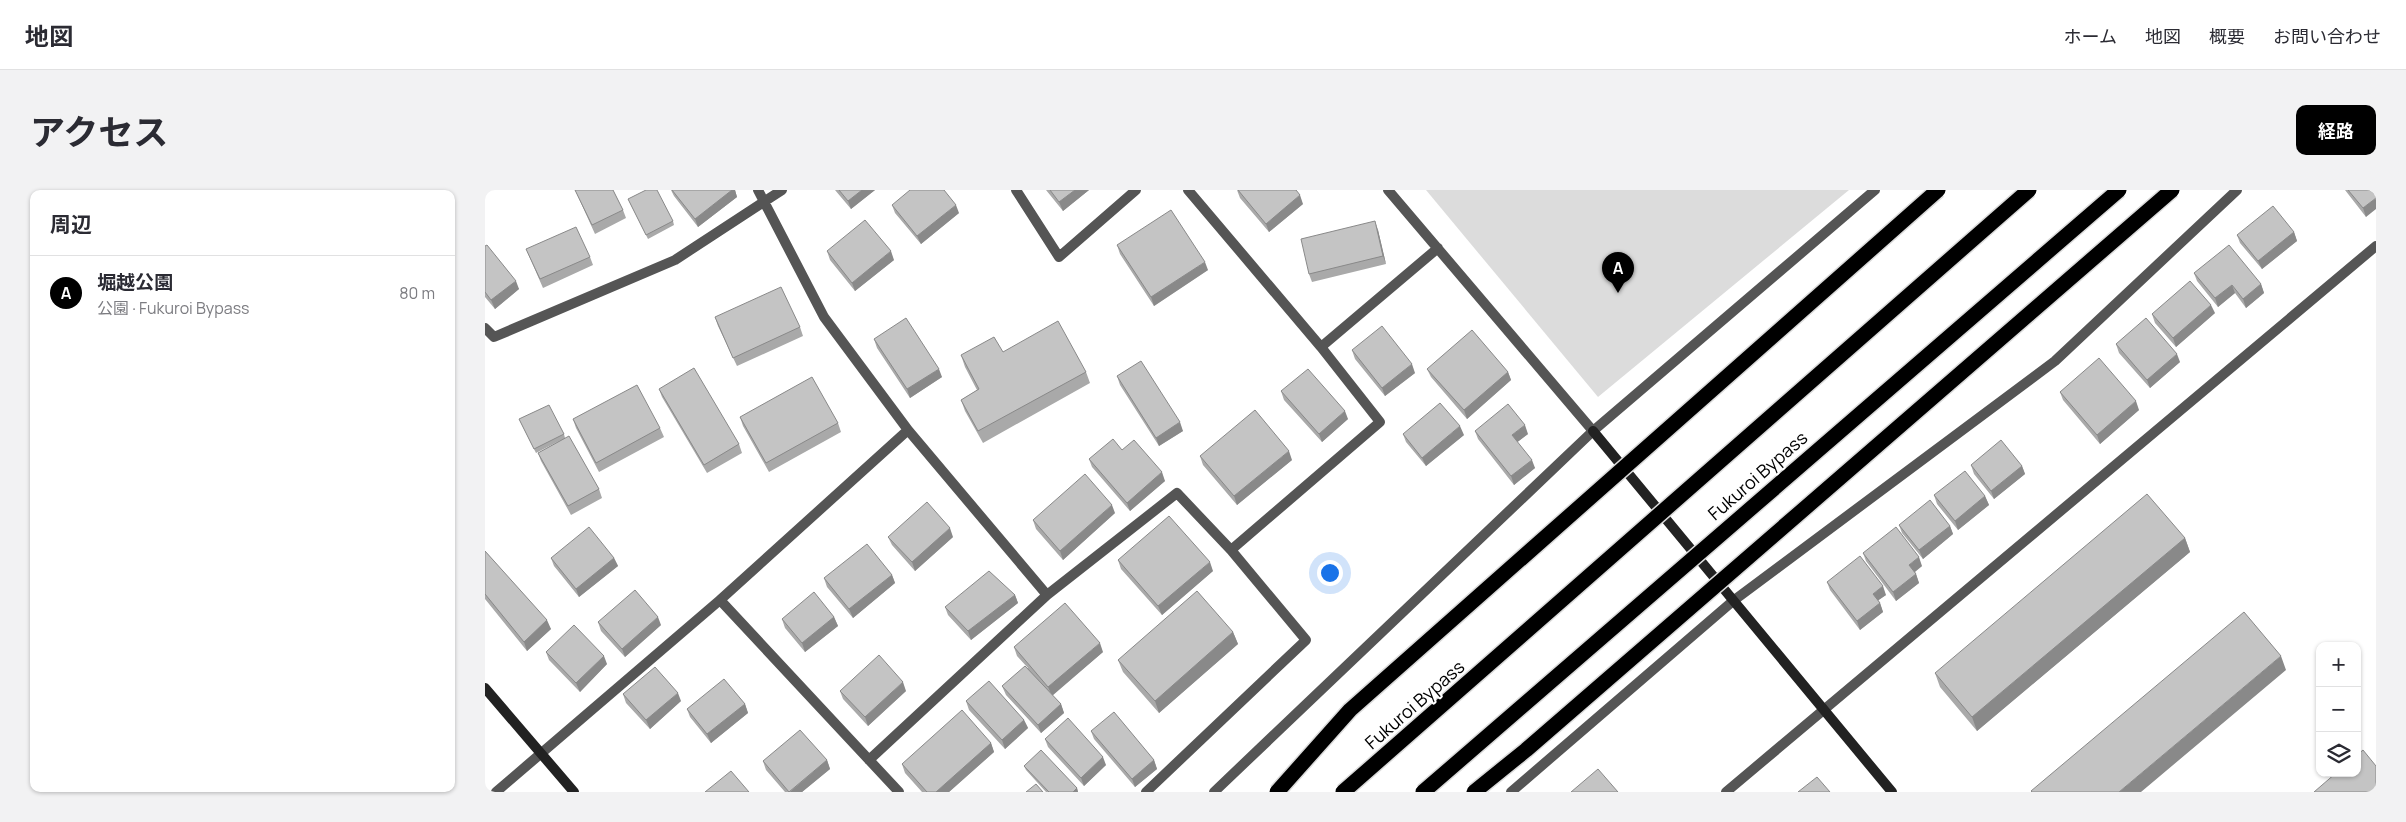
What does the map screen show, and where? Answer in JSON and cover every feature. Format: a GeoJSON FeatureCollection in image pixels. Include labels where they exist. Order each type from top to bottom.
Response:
{"type":"FeatureCollection","features":[{"type":"Feature","properties":{"kind":"highway"},"geometry":{"type":"LineString","coordinates":[[1277,792],[1350,710],[1938,190]]}},
{"type":"Feature","properties":{"kind":"highway","name":"Fukuroi Bypass"},"geometry":{"type":"LineString","coordinates":[[1343,792],[2029,190]]}},
{"type":"Feature","properties":{"kind":"highway","name":"Fukuroi Bypass"},"geometry":{"type":"LineString","coordinates":[[1423,792],[2119,190]]}},
{"type":"Feature","properties":{"kind":"highway"},"geometry":{"type":"LineString","coordinates":[[1474,792],[1526,750],[2172,190]]}},
{"type":"Feature","properties":{"kind":"street"},"geometry":{"type":"LineString","coordinates":[[758,190],[824,317],[907,430],[1047,595]]}},
{"type":"Feature","properties":{"kind":"street"},"geometry":{"type":"LineString","coordinates":[[485,328],[494,337],[675,260],[782,190]]}},
{"type":"Feature","properties":{"kind":"street"},"geometry":{"type":"LineString","coordinates":[[1016,190],[1059,257],[1136,190]]}},
{"type":"Feature","properties":{"kind":"street"},"geometry":{"type":"LineString","coordinates":[[1188,190],[1321,348],[1379,422],[1231,550]]}},
{"type":"Feature","properties":{"kind":"street"},"geometry":{"type":"LineString","coordinates":[[1388,190],[1593,431],[1892,792]]}},
{"type":"Feature","properties":{"kind":"street"},"geometry":{"type":"LineString","coordinates":[[1214,792],[1593,431],[1875,190]]}},
{"type":"Feature","properties":{"kind":"street"},"geometry":{"type":"LineString","coordinates":[[1511,792],[1733,600],[2055,360],[2237,190]]}},
{"type":"Feature","properties":{"kind":"street"},"geometry":{"type":"LineString","coordinates":[[1726,792],[2376,246]]}},
{"type":"Feature","properties":{"kind":"street"},"geometry":{"type":"LineString","coordinates":[[1321,348],[1438,248]]}},
{"type":"Feature","properties":{"kind":"street"},"geometry":{"type":"LineString","coordinates":[[496,792],[720,600],[907,430]]}},
{"type":"Feature","properties":{"kind":"street"},"geometry":{"type":"LineString","coordinates":[[869,760],[1047,595],[1177,493],[1231,550],[1306,640],[1146,792]]}},
{"type":"Feature","properties":{"kind":"street"},"geometry":{"type":"LineString","coordinates":[[720,600],[899,792]]}},
{"type":"Feature","properties":{"kind":"street"},"geometry":{"type":"LineString","coordinates":[[485,688],[574,792]]}},
{"type":"Feature","properties":{"kind":"shaded area"},"geometry":{"type":"Polygon","coordinates":[[[1426,190],[1849,190],[1598,397],[1426,190]]]}},
{"type":"Feature","properties":{"kind":"building"},"geometry":{"type":"Polygon","coordinates":[[[575,190],[613,190],[623,210],[592,225],[575,190]]]}},
{"type":"Feature","properties":{"kind":"building"},"geometry":{"type":"Polygon","coordinates":[[[646,190],[657,190],[673,221],[646,235],[628,199],[646,190]]]}},
{"type":"Feature","properties":{"kind":"building"},"geometry":{"type":"Polygon","coordinates":[[[672,190],[732,190],[695,219],[672,190]]]}},
{"type":"Feature","properties":{"kind":"building"},"geometry":{"type":"Polygon","coordinates":[[[839,190],[862,190],[848,201],[839,190]]]}},
{"type":"Feature","properties":{"kind":"building"},"geometry":{"type":"Polygon","coordinates":[[[910,190],[944,190],[956,205],[917,236],[892,205],[910,190]]]}},
{"type":"Feature","properties":{"kind":"building"},"geometry":{"type":"Polygon","coordinates":[[[1050,190],[1075,190],[1059,202],[1050,190]]]}},
{"type":"Feature","properties":{"kind":"building"},"geometry":{"type":"Polygon","coordinates":[[[1238,190],[1296,190],[1300,195],[1266,224],[1238,190]]]}},
{"type":"Feature","properties":{"kind":"building"},"geometry":{"type":"Polygon","coordinates":[[[2348,190],[2376,190],[2376,198],[2363,208],[2348,190]]]}},
{"type":"Feature","properties":{"kind":"building"},"geometry":{"type":"Polygon","coordinates":[[[2273,206],[2294,232],[2258,261],[2237,235],[2273,206]]]}},
{"type":"Feature","properties":{"kind":"building"},"geometry":{"type":"Polygon","coordinates":[[[1171,210],[1205,262],[1151,297],[1117,245],[1171,210]]]}},
{"type":"Feature","properties":{"kind":"building"},"geometry":{"type":"Polygon","coordinates":[[[865,220],[891,251],[852,283],[827,251],[865,220]]]}},
{"type":"Feature","properties":{"kind":"building"},"geometry":{"type":"Polygon","coordinates":[[[1375,221],[1383,256],[1309,274],[1301,239],[1375,221]]]}},
{"type":"Feature","properties":{"kind":"building"},"geometry":{"type":"Polygon","coordinates":[[[576,227],[590,257],[540,279],[526,249],[576,227]]]}},
{"type":"Feature","properties":{"kind":"building"},"geometry":{"type":"Polygon","coordinates":[[[487,245],[516,281],[491,300],[485,292],[485,246],[487,245]]]}},
{"type":"Feature","properties":{"kind":"building"},"geometry":{"type":"Polygon","coordinates":[[[2229,245],[2261,284],[2243,299],[2232,285],[2215,298],[2194,273],[2229,245]]]}},
{"type":"Feature","properties":{"kind":"building"},"geometry":{"type":"Polygon","coordinates":[[[2190,281],[2211,305],[2173,338],[2152,314],[2190,281]]]}},
{"type":"Feature","properties":{"kind":"building"},"geometry":{"type":"Polygon","coordinates":[[[781,287],[800,327],[733,358],[715,317],[781,287]]]}},
{"type":"Feature","properties":{"kind":"building"},"geometry":{"type":"Polygon","coordinates":[[[906,318],[939,369],[907,389],[874,339],[906,318]]]}},
{"type":"Feature","properties":{"kind":"building"},"geometry":{"type":"Polygon","coordinates":[[[2146,318],[2177,354],[2147,380],[2116,344],[2146,318]]]}},
{"type":"Feature","properties":{"kind":"building"},"geometry":{"type":"Polygon","coordinates":[[[1058,321],[1086,372],[978,431],[961,400],[979,389],[961,355],[994,337],[1003,352],[1058,321]]]}},
{"type":"Feature","properties":{"kind":"building"},"geometry":{"type":"Polygon","coordinates":[[[1382,326],[1412,364],[1382,388],[1352,350],[1382,326]]]}},
{"type":"Feature","properties":{"kind":"building"},"geometry":{"type":"Polygon","coordinates":[[[1472,330],[1508,372],[1464,410],[1427,369],[1472,330]]]}},
{"type":"Feature","properties":{"kind":"building"},"geometry":{"type":"Polygon","coordinates":[[[2099,358],[2136,401],[2097,435],[2060,392],[2099,358]]]}},
{"type":"Feature","properties":{"kind":"building"},"geometry":{"type":"Polygon","coordinates":[[[1141,361],[1180,422],[1156,438],[1117,376],[1141,361]]]}},
{"type":"Feature","properties":{"kind":"building"},"geometry":{"type":"Polygon","coordinates":[[[694,368],[739,444],[704,465],[659,389],[694,368]]]}},
{"type":"Feature","properties":{"kind":"building"},"geometry":{"type":"Polygon","coordinates":[[[1308,369],[1345,411],[1319,434],[1281,391],[1308,369]]]}},
{"type":"Feature","properties":{"kind":"building"},"geometry":{"type":"Polygon","coordinates":[[[812,377],[838,423],[766,463],[740,417],[812,377]]]}},
{"type":"Feature","properties":{"kind":"building"},"geometry":{"type":"Polygon","coordinates":[[[637,385],[660,428],[596,463],[573,419],[637,385]]]}},
{"type":"Feature","properties":{"kind":"building"},"geometry":{"type":"Polygon","coordinates":[[[1440,403],[1460,426],[1422,458],[1403,434],[1440,403]]]}},
{"type":"Feature","properties":{"kind":"building"},"geometry":{"type":"Polygon","coordinates":[[[1508,404],[1525,425],[1512,435],[1532,460],[1511,476],[1475,431],[1508,404]]]}},
{"type":"Feature","properties":{"kind":"building"},"geometry":{"type":"Polygon","coordinates":[[[549,405],[564,434],[534,449],[519,419],[549,405]]]}},
{"type":"Feature","properties":{"kind":"building"},"geometry":{"type":"Polygon","coordinates":[[[1255,410],[1289,451],[1234,496],[1200,456],[1255,410]]]}},
{"type":"Feature","properties":{"kind":"building"},"geometry":{"type":"Polygon","coordinates":[[[569,436],[599,489],[568,506],[538,453],[569,436]]]}},
{"type":"Feature","properties":{"kind":"building"},"geometry":{"type":"Polygon","coordinates":[[[1113,439],[1122,450],[1134,440],[1162,472],[1127,503],[1089,459],[1113,439]]]}},
{"type":"Feature","properties":{"kind":"building"},"geometry":{"type":"Polygon","coordinates":[[[2001,440],[2022,466],[1991,491],[1971,465],[2001,440]]]}},
{"type":"Feature","properties":{"kind":"building"},"geometry":{"type":"Polygon","coordinates":[[[1965,471],[1985,496],[1955,521],[1934,495],[1965,471]]]}},
{"type":"Feature","properties":{"kind":"building"},"geometry":{"type":"Polygon","coordinates":[[[1085,474],[1112,505],[1060,551],[1033,520],[1085,474]]]}},
{"type":"Feature","properties":{"kind":"building"},"geometry":{"type":"Polygon","coordinates":[[[2147,494],[2185,538],[1972,717],[1935,673],[2147,494]]]}},
{"type":"Feature","properties":{"kind":"building"},"geometry":{"type":"Polygon","coordinates":[[[1930,500],[1950,526],[1919,550],[1899,525],[1930,500]]]}},
{"type":"Feature","properties":{"kind":"building"},"geometry":{"type":"Polygon","coordinates":[[[927,502],[950,528],[912,562],[888,537],[927,502]]]}},
{"type":"Feature","properties":{"kind":"building"},"geometry":{"type":"Polygon","coordinates":[[[1169,516],[1210,562],[1158,606],[1118,560],[1169,516]]]}},
{"type":"Feature","properties":{"kind":"building"},"geometry":{"type":"Polygon","coordinates":[[[589,527],[614,558],[576,589],[551,558],[589,527]]]}},
{"type":"Feature","properties":{"kind":"building"},"geometry":{"type":"Polygon","coordinates":[[[1896,527],[1919,557],[1909,565],[1916,574],[1893,592],[1863,553],[1896,527]]]}},
{"type":"Feature","properties":{"kind":"building"},"geometry":{"type":"Polygon","coordinates":[[[867,544],[892,575],[849,609],[824,578],[867,544]]]}},
{"type":"Feature","properties":{"kind":"building"},"geometry":{"type":"Polygon","coordinates":[[[485,551],[547,620],[524,642],[485,594],[485,551]]]}},
{"type":"Feature","properties":{"kind":"building"},"geometry":{"type":"Polygon","coordinates":[[[1860,556],[1883,586],[1873,594],[1880,603],[1857,621],[1827,582],[1860,556]]]}},
{"type":"Feature","properties":{"kind":"building"},"geometry":{"type":"Polygon","coordinates":[[[989,571],[1015,595],[968,631],[945,607],[989,571]]]}},
{"type":"Feature","properties":{"kind":"building"},"geometry":{"type":"Polygon","coordinates":[[[635,590],[658,617],[622,649],[598,622],[635,590]]]}},
{"type":"Feature","properties":{"kind":"building"},"geometry":{"type":"Polygon","coordinates":[[[1197,591],[1233,632],[1155,701],[1118,660],[1197,591]]]}},
{"type":"Feature","properties":{"kind":"building"},"geometry":{"type":"Polygon","coordinates":[[[814,592],[834,617],[802,643],[782,619],[814,592]]]}},
{"type":"Feature","properties":{"kind":"building"},"geometry":{"type":"Polygon","coordinates":[[[1065,603],[1100,643],[1048,687],[1014,647],[1065,603]]]}},
{"type":"Feature","properties":{"kind":"building"},"geometry":{"type":"Polygon","coordinates":[[[2244,612],[2281,656],[2119,792],[2031,791],[2244,612]]]}},
{"type":"Feature","properties":{"kind":"building"},"geometry":{"type":"Polygon","coordinates":[[[574,625],[604,656],[576,683],[546,652],[574,625]]]}},
{"type":"Feature","properties":{"kind":"building"},"geometry":{"type":"Polygon","coordinates":[[[879,655],[903,682],[865,717],[840,691],[879,655]]]}},
{"type":"Feature","properties":{"kind":"building"},"geometry":{"type":"Polygon","coordinates":[[[1025,666],[1061,704],[1038,725],[1002,686],[1025,666]]]}},
{"type":"Feature","properties":{"kind":"building"},"geometry":{"type":"Polygon","coordinates":[[[655,667],[678,693],[646,720],[623,694],[655,667]]]}},
{"type":"Feature","properties":{"kind":"building"},"geometry":{"type":"Polygon","coordinates":[[[724,679],[745,704],[707,734],[687,709],[724,679]]]}},
{"type":"Feature","properties":{"kind":"building"},"geometry":{"type":"Polygon","coordinates":[[[989,681],[1024,720],[1002,740],[966,701],[989,681]]]}},
{"type":"Feature","properties":{"kind":"building"},"geometry":{"type":"Polygon","coordinates":[[[962,710],[991,743],[936,792],[927,792],[902,764],[962,710]]]}},
{"type":"Feature","properties":{"kind":"building"},"geometry":{"type":"Polygon","coordinates":[[[1114,712],[1154,760],[1132,779],[1091,731],[1114,712]]]}},
{"type":"Feature","properties":{"kind":"building"},"geometry":{"type":"Polygon","coordinates":[[[1068,718],[1103,757],[1081,778],[1045,739],[1068,718]]]}},
{"type":"Feature","properties":{"kind":"building"},"geometry":{"type":"Polygon","coordinates":[[[800,730],[827,760],[789,792],[763,761],[800,730]]]}},
{"type":"Feature","properties":{"kind":"building"},"geometry":{"type":"Polygon","coordinates":[[[1041,750],[1077,788],[1073,792],[1049,792],[1024,766],[1041,750]]]}},
{"type":"Feature","properties":{"kind":"building"},"geometry":{"type":"Polygon","coordinates":[[[2363,750],[2376,766],[2376,792],[2314,792],[2331,777],[2361,777],[2361,752],[2363,750]]]}},
{"type":"Feature","properties":{"kind":"building"},"geometry":{"type":"Polygon","coordinates":[[[1598,769],[1618,792],[1571,792],[1598,769]]]}},
{"type":"Feature","properties":{"kind":"building"},"geometry":{"type":"Polygon","coordinates":[[[731,771],[749,792],[705,792],[731,771]]]}},
{"type":"Feature","properties":{"kind":"building"},"geometry":{"type":"Polygon","coordinates":[[[1817,777],[1830,792],[1798,792],[1817,777]]]}},
{"type":"Feature","properties":{"kind":"building"},"geometry":{"type":"Polygon","coordinates":[[[1036,784],[1043,792],[1026,792],[1036,784]]]}},
{"type":"Feature","properties":{"kind":"place","name":"堀越公園"},"geometry":{"type":"Point","coordinates":[1618,293]}}]}
